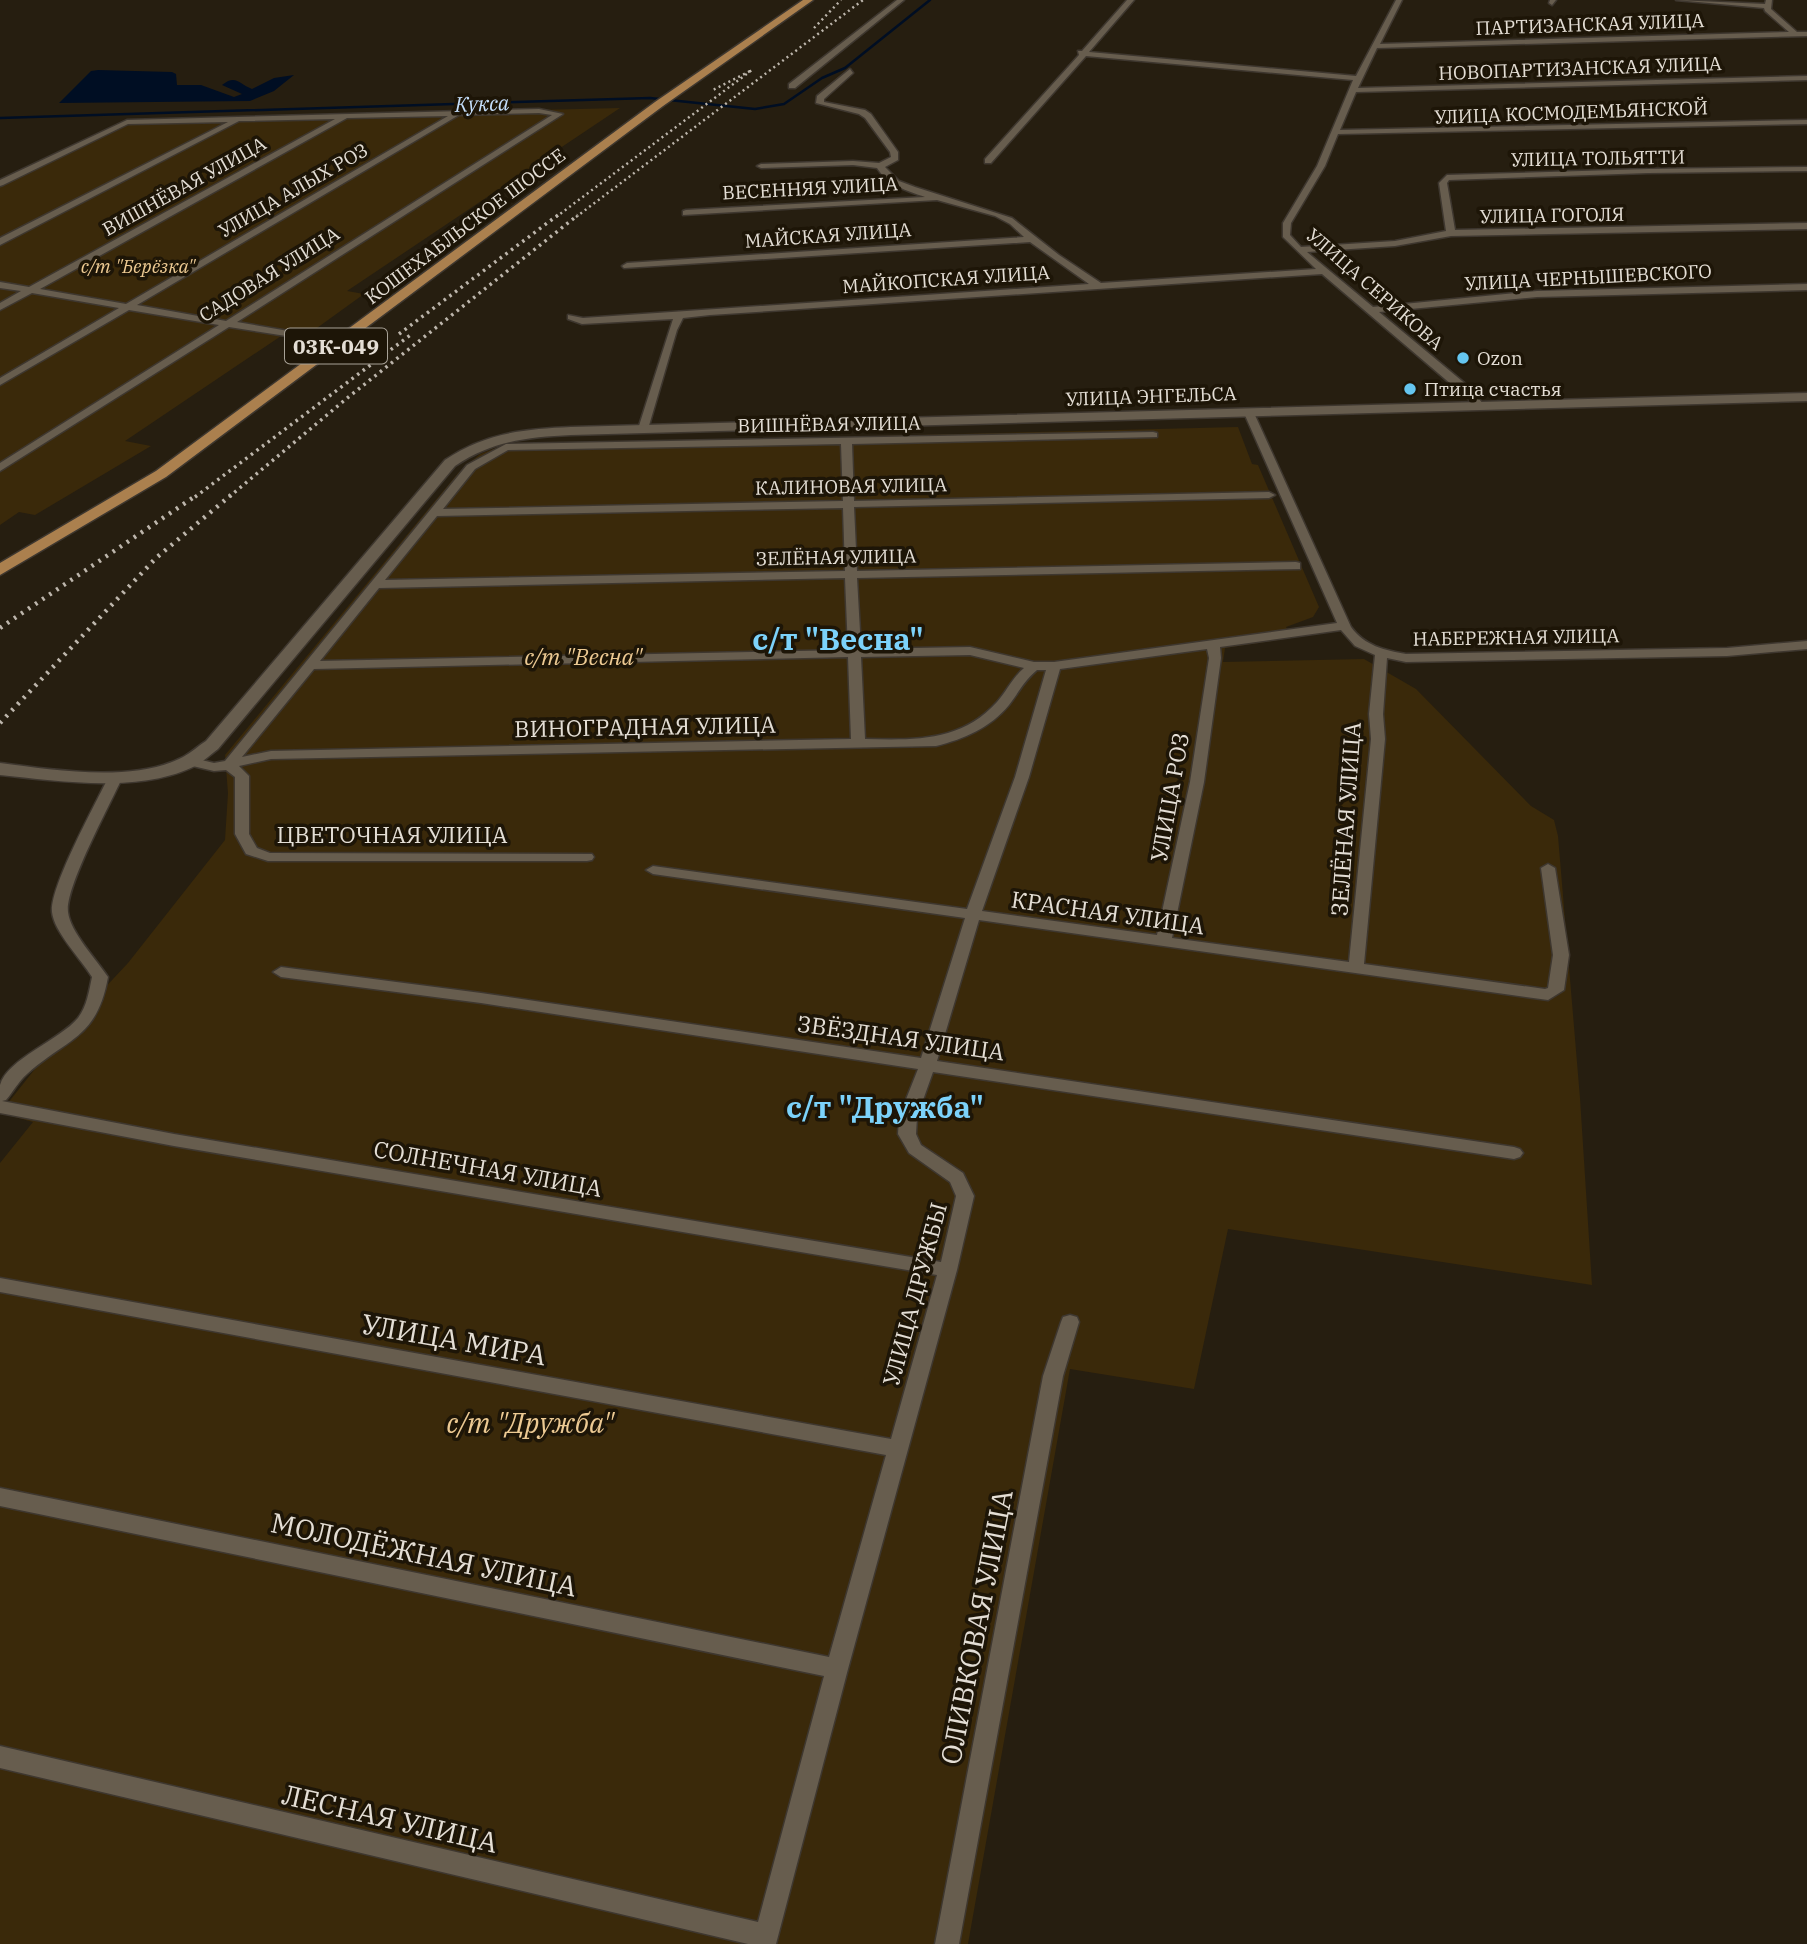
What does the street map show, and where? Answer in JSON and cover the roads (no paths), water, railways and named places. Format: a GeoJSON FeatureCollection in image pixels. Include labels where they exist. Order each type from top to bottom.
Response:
{"type":"FeatureCollection","features":[{"type":"Feature","properties":{"kind":"main road","name":"КОШЕХАБЛЬСКОЕ ШОССЕ"},"geometry":{"type":"LineString","coordinates":[[0,570],[161,474],[659,104],[809,0]]}},
{"type":"Feature","properties":{"kind":"street"},"geometry":{"type":"LineString","coordinates":[[792,86],[901,0]]}},
{"type":"Feature","properties":{"kind":"street"},"geometry":{"type":"LineString","coordinates":[[988,161],[1130,0]]}},
{"type":"Feature","properties":{"kind":"street","name":"УЛИЦА СЕРИКОВА"},"geometry":{"type":"LineString","coordinates":[[1399,0],[1373,46],[1312,184],[1287,223],[1286,234],[1299,250],[1464,388],[1479,405]]}},
{"type":"Feature","properties":{"kind":"street"},"geometry":{"type":"LineString","coordinates":[[1679,0],[1768,3],[1767,10],[1795,34]]}},
{"type":"Feature","properties":{"kind":"street","name":"ПАРТИЗАНСКАЯ УЛИЦА"},"geometry":{"type":"LineString","coordinates":[[1373,46],[1807,34]]}},
{"type":"Feature","properties":{"kind":"street"},"geometry":{"type":"LineString","coordinates":[[1081,54],[1358,78]]}},
{"type":"Feature","properties":{"kind":"street"},"geometry":{"type":"LineString","coordinates":[[761,166],[853,163],[880,166],[895,158],[894,152],[869,116],[848,108],[820,103],[820,98],[850,71]]}},
{"type":"Feature","properties":{"kind":"street","name":"НОВОПАРТИЗАНСКАЯ УЛИЦА"},"geometry":{"type":"LineString","coordinates":[[1354,90],[1807,78]]}},
{"type":"Feature","properties":{"kind":"street","name":"САДОВАЯ УЛИЦА"},"geometry":{"type":"LineString","coordinates":[[0,468],[559,114],[539,111],[458,113]]}},
{"type":"Feature","properties":{"kind":"street"},"geometry":{"type":"LineString","coordinates":[[0,183],[127,122],[458,113]]}},
{"type":"Feature","properties":{"kind":"street","name":"УЛИЦА АЛЫХ РОЗ"},"geometry":{"type":"LineString","coordinates":[[0,382],[458,113]]}},
{"type":"Feature","properties":{"kind":"street","name":"ВИШНЁВАЯ УЛИЦА"},"geometry":{"type":"LineString","coordinates":[[0,307],[348,115]]}},
{"type":"Feature","properties":{"kind":"street"},"geometry":{"type":"LineString","coordinates":[[0,242],[241,118]]}},
{"type":"Feature","properties":{"kind":"street","name":"УЛИЦА КОСМОДЕМЬЯНСКОЙ"},"geometry":{"type":"LineString","coordinates":[[1336,132],[1807,122]]}},
{"type":"Feature","properties":{"kind":"street"},"geometry":{"type":"LineString","coordinates":[[880,166],[887,177],[937,198],[1013,219],[1031,239],[1101,287]]}},
{"type":"Feature","properties":{"kind":"street","name":"УЛИЦА ТОЛЬЯТТИ"},"geometry":{"type":"LineString","coordinates":[[1451,233],[1444,212],[1447,200],[1443,183],[1447,178],[1647,170],[1807,169]]}},
{"type":"Feature","properties":{"kind":"street","name":"ВЕСЕННЯЯ УЛИЦА"},"geometry":{"type":"LineString","coordinates":[[686,213],[937,198]]}},
{"type":"Feature","properties":{"kind":"street","name":"УЛИЦА ГОГОЛЯ"},"geometry":{"type":"LineString","coordinates":[[1299,250],[1364,246],[1451,233],[1807,226]]}},
{"type":"Feature","properties":{"kind":"street","name":"МАЙСКАЯ УЛИЦА"},"geometry":{"type":"LineString","coordinates":[[627,266],[1031,239]]}},
{"type":"Feature","properties":{"kind":"street","name":"МАЙКОПСКАЯ УЛИЦА"},"geometry":{"type":"LineString","coordinates":[[571,317],[582,321],[679,316],[1324,271]]}},
{"type":"Feature","properties":{"kind":"street"},"geometry":{"type":"LineString","coordinates":[[0,285],[340,342]]}},
{"type":"Feature","properties":{"kind":"street","name":"УЛИЦА ЧЕРНЫШЕВСКОГО"},"geometry":{"type":"LineString","coordinates":[[1371,310],[1537,293],[1807,287]]}},
{"type":"Feature","properties":{"kind":"street"},"geometry":{"type":"LineString","coordinates":[[643,429],[672,330],[679,316]]}},
{"type":"Feature","properties":{"kind":"street","name":"УЛИЦА ЭНГЕЛЬСА"},"geometry":{"type":"LineString","coordinates":[[189,761],[212,744],[450,463],[468,450],[535,433],[1807,397]]}},
{"type":"Feature","properties":{"kind":"street"},"geometry":{"type":"LineString","coordinates":[[308,665],[970,651],[1034,666],[1052,676],[1214,652],[1342,626],[1335,603],[1249,412]]}},
{"type":"Feature","properties":{"kind":"street","name":"ВИШНЁВАЯ УЛИЦА"},"geometry":{"type":"LineString","coordinates":[[501,442],[846,441],[1153,435]]}},
{"type":"Feature","properties":{"kind":"street"},"geometry":{"type":"LineString","coordinates":[[846,441],[858,743]]}},
{"type":"Feature","properties":{"kind":"street"},"geometry":{"type":"LineString","coordinates":[[229,765],[471,467],[501,442]]}},
{"type":"Feature","properties":{"kind":"street","name":"КАЛИНОВАЯ УЛИЦА"},"geometry":{"type":"LineString","coordinates":[[435,513],[1269,495]]}},
{"type":"Feature","properties":{"kind":"street","name":"ЗЕЛЁНАЯ УЛИЦА"},"geometry":{"type":"LineString","coordinates":[[376,584],[850,577],[1296,566]]}},
{"type":"Feature","properties":{"kind":"street","name":"НАБЕРЕЖНАЯ УЛИЦА"},"geometry":{"type":"LineString","coordinates":[[1342,626],[1354,640],[1381,654],[1406,659],[1727,652],[1807,645]]}},
{"type":"Feature","properties":{"kind":"street","name":"УЛИЦА РОЗ"},"geometry":{"type":"LineString","coordinates":[[1163,943],[1197,782],[1214,652]]}},
{"type":"Feature","properties":{"kind":"street","name":"ЗЕЛЁНАЯ УЛИЦА"},"geometry":{"type":"LineString","coordinates":[[1356,970],[1378,739],[1376,714],[1381,654]]}},
{"type":"Feature","properties":{"kind":"street","name":"ВИНОГРАДНАЯ УЛИЦА"},"geometry":{"type":"LineString","coordinates":[[189,761],[214,767],[271,754],[858,743],[941,744],[965,733],[990,716],[1006,701],[1015,683],[1034,666]]}},
{"type":"Feature","properties":{"kind":"street","name":"УЛИЦА ДРУЖБЫ"},"geometry":{"type":"LineString","coordinates":[[765,1940],[948,1270],[965,1196],[957,1178],[915,1149],[907,1135],[908,1117],[928,1064],[974,916],[1022,777],[1052,676]]}},
{"type":"Feature","properties":{"kind":"street"},"geometry":{"type":"LineString","coordinates":[[0,769],[55,775],[116,776],[155,771],[189,761]]}},
{"type":"Feature","properties":{"kind":"street","name":"ЦВЕТОЧНАЯ УЛИЦА"},"geometry":{"type":"LineString","coordinates":[[229,765],[242,776],[242,834],[251,850],[268,857],[587,857]]}},
{"type":"Feature","properties":{"kind":"street"},"geometry":{"type":"LineString","coordinates":[[0,1096],[21,1070],[50,1051],[86,1021],[98,999],[100,977],[66,927],[60,912],[63,888],[116,776]]}},
{"type":"Feature","properties":{"kind":"street","name":"КРАСНАЯ УЛИЦА"},"geometry":{"type":"LineString","coordinates":[[653,870],[1548,995],[1556,990],[1560,954],[1548,868]]}},
{"type":"Feature","properties":{"kind":"street","name":"ЗВЁЗДНАЯ УЛИЦА"},"geometry":{"type":"LineString","coordinates":[[281,972],[481,998],[1514,1153]]}},
{"type":"Feature","properties":{"kind":"street","name":"СОЛНЕЧНАЯ УЛИЦА"},"geometry":{"type":"LineString","coordinates":[[0,1107],[948,1270]]}},
{"type":"Feature","properties":{"kind":"street","name":"УЛИЦА МИРА"},"geometry":{"type":"LineString","coordinates":[[0,1285],[898,1449]]}},
{"type":"Feature","properties":{"kind":"street","name":"ОЛИВКОВАЯ УЛИЦА"},"geometry":{"type":"LineString","coordinates":[[947,1944],[1053,1376],[1070,1322]]}},
{"type":"Feature","properties":{"kind":"street","name":"МОЛОДЁЖНАЯ УЛИЦА"},"geometry":{"type":"LineString","coordinates":[[0,1497],[837,1669]]}},
{"type":"Feature","properties":{"kind":"street","name":"ЛЕСНАЯ УЛИЦА"},"geometry":{"type":"LineString","coordinates":[[0,1757],[765,1940]]}},
{"type":"Feature","properties":{"kind":"water"},"geometry":{"type":"Polygon","coordinates":[[[91,71],[172,72],[176,74],[177,85],[201,85],[234,97],[242,94],[222,85],[231,80],[252,89],[274,78],[294,75],[274,91],[250,101],[59,103],[91,71]]]}},
{"type":"Feature","properties":{"kind":"waterway","name":"Кукса"},"geometry":{"type":"LineString","coordinates":[[0,118],[650,98],[755,109],[784,104],[822,78],[845,68],[930,0]]}},
{"type":"Feature","properties":{"kind":"railway"},"geometry":{"type":"LineString","coordinates":[[814,28],[841,0]]}},
{"type":"Feature","properties":{"kind":"railway"},"geometry":{"type":"LineString","coordinates":[[576,217],[863,0]]}},
{"type":"Feature","properties":{"kind":"railway"},"geometry":{"type":"LineString","coordinates":[[556,217],[752,70],[713,90]]}},
{"type":"Feature","properties":{"kind":"railway"},"geometry":{"type":"LineString","coordinates":[[399,334],[558,215]]}},
{"type":"Feature","properties":{"kind":"railway"},"geometry":{"type":"LineString","coordinates":[[229,497],[346,399],[578,215]]}},
{"type":"Feature","properties":{"kind":"railway"},"geometry":{"type":"LineString","coordinates":[[195,497],[413,333]]}},
{"type":"Feature","properties":{"kind":"railway"},"geometry":{"type":"LineString","coordinates":[[0,628],[197,495]]}},
{"type":"Feature","properties":{"kind":"railway"},"geometry":{"type":"LineString","coordinates":[[0,723],[156,558],[231,495]]}},
{"type":"Feature","properties":{"kind":"place","name":"Ozon"},"geometry":{"type":"Point","coordinates":[1463,358]}},
{"type":"Feature","properties":{"kind":"place","name":"Птица счастья"},"geometry":{"type":"Point","coordinates":[1410,389]}},
{"type":"Feature","properties":{"kind":"district","name":"с/т \"Весна\""},"geometry":{"type":"Point","coordinates":[838,638]}},
{"type":"Feature","properties":{"kind":"district","name":"с/т \"Дружба\""},"geometry":{"type":"Point","coordinates":[885,1106]}},
{"type":"Feature","properties":{"kind":"park label","name":"с/т \"Берёзка\""},"geometry":{"type":"Point","coordinates":[138,266]}}]}
